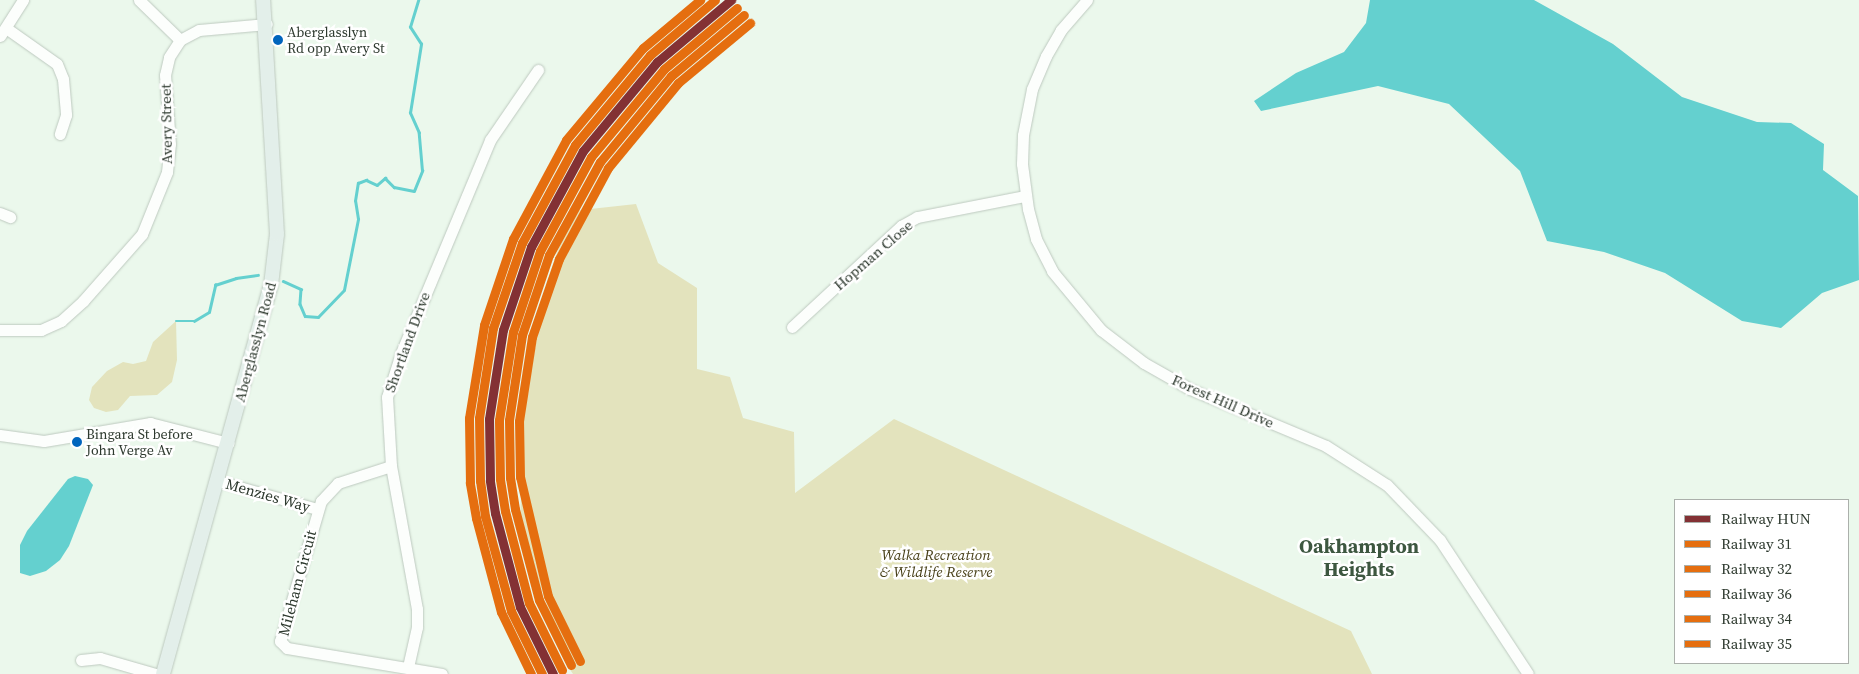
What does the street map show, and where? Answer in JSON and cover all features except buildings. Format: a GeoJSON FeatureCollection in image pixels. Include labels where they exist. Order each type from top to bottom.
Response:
{"type":"FeatureCollection","features":[{"type":"Feature","properties":{"kind":"main road","name":"Aberglasslyn Road"},"geometry":{"type":"LineString","coordinates":[[163,674],[271,285],[277,234],[266,24],[263,0]]}},
{"type":"Feature","properties":{"kind":"street"},"geometry":{"type":"LineString","coordinates":[[23,0],[3,32],[57,64],[63,79],[66,107],[60,134]]}},
{"type":"Feature","properties":{"kind":"street"},"geometry":{"type":"LineString","coordinates":[[139,0],[180,40],[199,30],[266,24]]}},
{"type":"Feature","properties":{"kind":"street","name":"Forest Hill Drive"},"geometry":{"type":"LineString","coordinates":[[1087,0],[1058,35],[1032,89],[1023,135],[1025,196],[1036,239],[1052,272],[1101,330],[1144,363],[1182,385],[1326,446],[1387,485],[1440,540],[1528,674]]}},
{"type":"Feature","properties":{"kind":"street","name":"Avery Street"},"geometry":{"type":"LineString","coordinates":[[0,330],[41,330],[61,321],[83,302],[142,234],[167,172],[170,144],[165,75],[169,57],[180,40]]}},
{"type":"Feature","properties":{"kind":"street","name":"Shortland Drive"},"geometry":{"type":"LineString","coordinates":[[408,667],[417,609],[391,466],[386,416],[392,377],[490,140],[538,70]]}},
{"type":"Feature","properties":{"kind":"street","name":"Hopman Close"},"geometry":{"type":"LineString","coordinates":[[792,327],[901,226],[917,217],[1025,196]]}},
{"type":"Feature","properties":{"kind":"street"},"geometry":{"type":"LineString","coordinates":[[0,435],[44,441],[150,423],[228,443]]}},
{"type":"Feature","properties":{"kind":"street","name":"Mileham Circuit"},"geometry":{"type":"LineString","coordinates":[[391,466],[338,483],[325,494],[318,509],[280,641],[287,648],[442,674]]}},
{"type":"Feature","properties":{"kind":"street","name":"Menzies Way"},"geometry":{"type":"LineString","coordinates":[[218,481],[318,509]]}},
{"type":"Feature","properties":{"kind":"street"},"geometry":{"type":"LineString","coordinates":[[81,660],[100,658],[155,674]]}},
{"type":"Feature","properties":{"kind":"green space","name":"Walka Recreation & Wildlife Reserve"},"geometry":{"type":"Polygon","coordinates":[[[636,204],[658,263],[697,288],[697,369],[730,377],[743,418],[794,432],[795,493],[894,419],[1351,631],[1372,674],[573,674],[567,665],[520,525],[524,411],[547,281],[572,211],[636,204]]]}},
{"type":"Feature","properties":{"kind":"green space"},"geometry":{"type":"Polygon","coordinates":[[[176,321],[177,360],[172,382],[157,395],[130,396],[118,410],[106,412],[94,408],[89,400],[92,387],[107,371],[123,362],[133,364],[146,361],[153,342],[176,321]]]}},
{"type":"Feature","properties":{"kind":"water"},"geometry":{"type":"Polygon","coordinates":[[[1370,0],[1534,0],[1613,44],[1682,97],[1757,122],[1791,123],[1824,144],[1823,170],[1858,196],[1859,280],[1822,293],[1781,328],[1742,321],[1665,273],[1604,252],[1547,241],[1520,171],[1449,104],[1378,86],[1261,111],[1254,101],[1296,73],[1344,52],[1366,23],[1370,0]]]}},
{"type":"Feature","properties":{"kind":"water"},"geometry":{"type":"Polygon","coordinates":[[[75,476],[88,479],[93,485],[69,546],[60,560],[46,571],[30,576],[20,573],[20,545],[27,531],[68,479],[75,476]]]}},
{"type":"Feature","properties":{"kind":"waterway"},"geometry":{"type":"LineString","coordinates":[[283,281],[301,289],[300,304],[305,316],[318,317],[344,290],[358,219],[355,201],[358,183],[366,180],[377,185],[385,178],[394,187],[414,191],[422,171],[419,133],[410,113],[421,44],[410,27],[418,0]]}},
{"type":"Feature","properties":{"kind":"waterway"},"geometry":{"type":"LineString","coordinates":[[176,321],[194,321],[209,312],[215,285],[236,278],[258,275]]}},
{"type":"Feature","properties":{"kind":"rail line","name":"34"},"geometry":{"type":"LineString","coordinates":[[531,674],[501,612],[476,518],[470,483],[469,418],[484,325],[513,239],[566,140],[643,48],[700,0]]}},
{"type":"Feature","properties":{"kind":"rail line","name":"32"},"geometry":{"type":"LineString","coordinates":[[542,674],[511,611],[485,516],[480,481],[479,418],[493,328],[522,243],[575,145],[650,55],[715,0]]}},
{"type":"Feature","properties":{"kind":"rail line","name":"HUN"},"geometry":{"type":"LineString","coordinates":[[553,674],[520,607],[495,513],[490,480],[489,419],[503,330],[531,247],[583,151],[657,62],[731,0]]}},
{"type":"Feature","properties":{"kind":"rail line","name":"31"},"geometry":{"type":"LineString","coordinates":[[562,670],[529,603],[505,511],[500,479],[499,420],[513,332],[540,251],[591,157],[664,69],[737,8]]}},
{"type":"Feature","properties":{"kind":"rail line","name":"36"},"geometry":{"type":"LineString","coordinates":[[571,665],[539,600],[515,509],[510,478],[509,420],[522,335],[549,255],[600,162],[671,76],[744,15]]}},
{"type":"Feature","properties":{"kind":"rail line","name":"35"},"geometry":{"type":"LineString","coordinates":[[580,661],[548,596],[520,477],[519,421],[532,337],[559,259],[608,168],[678,83],[750,23]]}},
{"type":"Feature","properties":{"kind":"place","name":"Aberglasslyn Rd opp Avery St"},"geometry":{"type":"Point","coordinates":[278,40]}},
{"type":"Feature","properties":{"kind":"place","name":"Bingara St before John Verge Av"},"geometry":{"type":"Point","coordinates":[77,442]}},
{"type":"Feature","properties":{"kind":"district","name":"Oakhampton Heights"},"geometry":{"type":"Point","coordinates":[1359,558]}}]}
